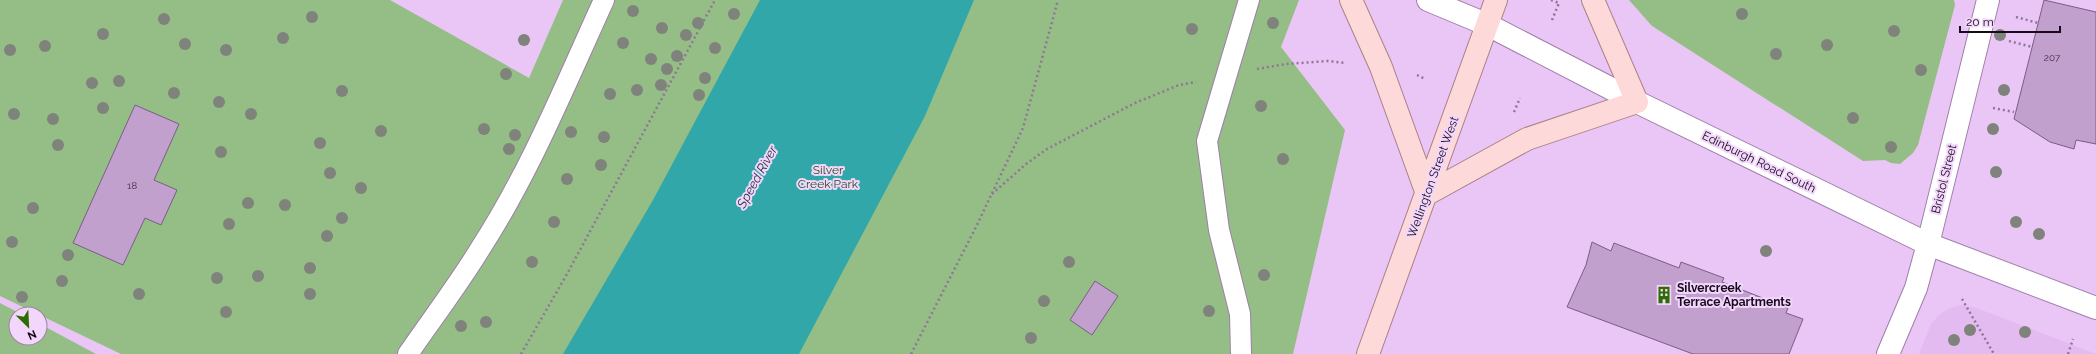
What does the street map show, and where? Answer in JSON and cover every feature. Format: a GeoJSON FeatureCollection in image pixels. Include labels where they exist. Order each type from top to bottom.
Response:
{"type":"FeatureCollection","features":[{"type":"Feature","properties":{"kind":"main road"},"geometry":{"type":"LineString","coordinates":[[1352,0],[1381,67],[1427,194],[1527,139],[1637,102],[1594,0]]}},
{"type":"Feature","properties":{"kind":"main road","name":"Edinburgh Road South"},"geometry":{"type":"LineString","coordinates":[[1428,0],[1488,25],[1637,102],[1928,244],[2096,308]]}},
{"type":"Feature","properties":{"kind":"main road","name":"Wellington Street West"},"geometry":{"type":"LineString","coordinates":[[1368,354],[1496,0]]}},
{"type":"Feature","properties":{"kind":"main road","name":"Bristol Street"},"geometry":{"type":"LineString","coordinates":[[1888,354],[1916,288],[1988,0]]}},
{"type":"Feature","properties":{"kind":"lane"},"geometry":{"type":"LineString","coordinates":[[408,354],[481,249],[505,208],[604,0]]}},
{"type":"Feature","properties":{"kind":"lane"},"geometry":{"type":"LineString","coordinates":[[1241,354],[1240,314],[1219,230],[1207,141],[1249,0]]}},
{"type":"Feature","properties":{"kind":"path"},"geometry":{"type":"LineString","coordinates":[[522,354],[715,0]]}},
{"type":"Feature","properties":{"kind":"path"},"geometry":{"type":"LineString","coordinates":[[911,354],[992,194],[1023,128],[1058,0]]}},
{"type":"Feature","properties":{"kind":"path"},"geometry":{"type":"LineString","coordinates":[[1551,0],[1559,4],[1552,20]]}},
{"type":"Feature","properties":{"kind":"path"},"geometry":{"type":"LineString","coordinates":[[2016,17],[2038,22]]}},
{"type":"Feature","properties":{"kind":"path"},"geometry":{"type":"LineString","coordinates":[[2009,41],[2032,47]]}},
{"type":"Feature","properties":{"kind":"path"},"geometry":{"type":"LineString","coordinates":[[992,194],[1026,164],[1047,149],[1135,103],[1179,85],[1286,64],[1328,61],[1346,63]]}},
{"type":"Feature","properties":{"kind":"path"},"geometry":{"type":"LineString","coordinates":[[1417,75],[1426,79]]}},
{"type":"Feature","properties":{"kind":"path"},"geometry":{"type":"LineString","coordinates":[[1511,118],[1520,98]]}},
{"type":"Feature","properties":{"kind":"path"},"geometry":{"type":"LineString","coordinates":[[1993,108],[2014,112]]}},
{"type":"Feature","properties":{"kind":"path"},"geometry":{"type":"LineString","coordinates":[[1962,299],[1994,354]]}},
{"type":"Feature","properties":{"kind":"path"},"geometry":{"type":"LineString","coordinates":[[2068,354],[2073,339]]}},
{"type":"Feature","properties":{"kind":"shaded area"},"geometry":{"type":"Polygon","coordinates":[[[1960,305],[1974,307],[2096,354],[1919,354],[1931,324],[1939,315],[1948,309],[1960,305]]]}},
{"type":"Feature","properties":{"kind":"green space","name":"Silver Creek Park"},"geometry":{"type":"Polygon","coordinates":[[[0,0],[390,0],[529,78],[563,0],[1299,0],[1281,47],[1345,130],[1293,354],[121,354],[48,319],[48,306],[21,306],[0,296],[0,0]]]}},
{"type":"Feature","properties":{"kind":"green space"},"geometry":{"type":"Polygon","coordinates":[[[1629,0],[1954,0],[1955,5],[1918,145],[1913,153],[1900,164],[1891,163],[1885,160],[1863,161],[1652,26],[1629,0]]]}},
{"type":"Feature","properties":{"kind":"green space"},"geometry":{"type":"Polygon","coordinates":[[[0,303],[8,307],[8,346],[48,346],[48,328],[96,354],[0,354],[0,303]]]}},
{"type":"Feature","properties":{"kind":"water","name":"Speed River"},"geometry":{"type":"Polygon","coordinates":[[[760,0],[974,0],[925,116],[799,354],[563,354],[653,200],[760,0]]]}},
{"type":"Feature","properties":{"kind":"building"},"geometry":{"type":"Polygon","coordinates":[[[2044,0],[2096,12],[2096,144],[2076,140],[2074,149],[2050,142],[2014,119],[2044,0]]]}},
{"type":"Feature","properties":{"kind":"building"},"geometry":{"type":"Polygon","coordinates":[[[135,105],[179,124],[154,180],[177,190],[161,225],[145,218],[123,265],[73,243],[135,105]]]}},
{"type":"Feature","properties":{"kind":"building","name":"Silvercreek Terrace Apartments"},"geometry":{"type":"Polygon","coordinates":[[[1592,242],[1611,251],[1614,243],[1679,268],[1681,262],[1724,278],[1722,282],[1788,308],[1786,313],[1803,319],[1789,354],[1693,354],[1567,307],[1586,265],[1592,242]]]}},
{"type":"Feature","properties":{"kind":"building"},"geometry":{"type":"Polygon","coordinates":[[[1095,281],[1118,296],[1092,335],[1070,320],[1095,281]]]}},
{"type":"Feature","properties":{"kind":"place","name":"Silvercreek Terrace Apartments"},"geometry":{"type":"Point","coordinates":[1664,295]}}]}
